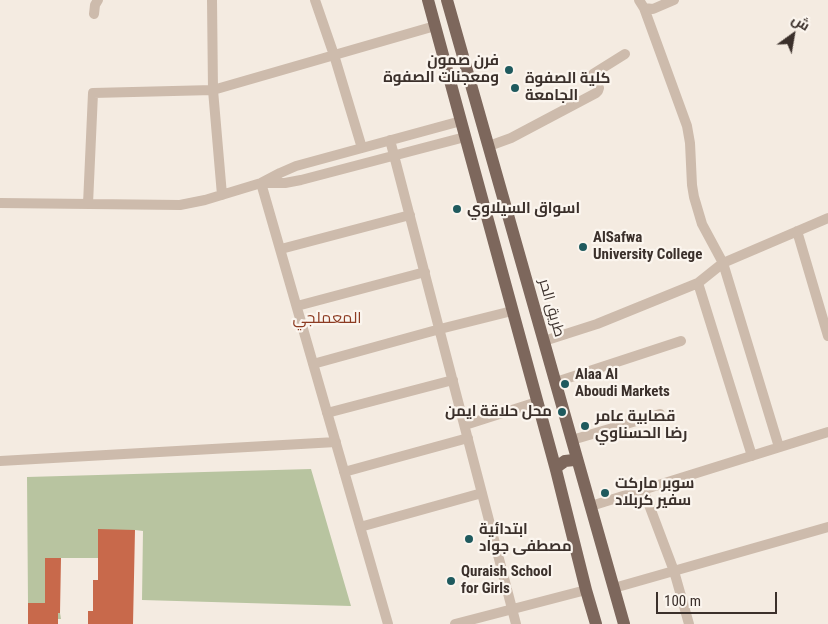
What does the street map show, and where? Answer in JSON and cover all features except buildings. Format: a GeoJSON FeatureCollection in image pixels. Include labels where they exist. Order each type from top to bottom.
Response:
{"type":"FeatureCollection","features":[{"type":"Feature","properties":{"kind":"main road"},"geometry":{"type":"LineString","coordinates":[[428,0],[550,447],[596,624]]}},
{"type":"Feature","properties":{"kind":"main road","name":"طريق الحر"},"geometry":{"type":"LineString","coordinates":[[447,0],[624,624]]}},
{"type":"Feature","properties":{"kind":"main road"},"geometry":{"type":"LineString","coordinates":[[435,26],[445,28],[454,24]]}},
{"type":"Feature","properties":{"kind":"main road"},"geometry":{"type":"LineString","coordinates":[[442,48],[449,42],[459,42]]}},
{"type":"Feature","properties":{"kind":"main road"},"geometry":{"type":"LineString","coordinates":[[550,447],[562,451],[570,447],[573,442]]}},
{"type":"Feature","properties":{"kind":"main road"},"geometry":{"type":"LineString","coordinates":[[556,470],[565,461],[578,462]]}},
{"type":"Feature","properties":{"kind":"street"},"geometry":{"type":"LineString","coordinates":[[94,14],[95,5],[98,0]]}},
{"type":"Feature","properties":{"kind":"street"},"geometry":{"type":"LineString","coordinates":[[212,0],[213,90],[222,195]]}},
{"type":"Feature","properties":{"kind":"street"},"geometry":{"type":"LineString","coordinates":[[315,0],[334,54],[362,148]]}},
{"type":"Feature","properties":{"kind":"street"},"geometry":{"type":"LineString","coordinates":[[642,4],[653,8],[674,0]]}},
{"type":"Feature","properties":{"kind":"street"},"geometry":{"type":"LineString","coordinates":[[642,4],[687,126],[690,143],[692,185],[702,224],[723,264],[779,448]]}},
{"type":"Feature","properties":{"kind":"street"},"geometry":{"type":"LineString","coordinates":[[88,204],[93,93],[213,90],[435,26]]}},
{"type":"Feature","properties":{"kind":"street"},"geometry":{"type":"LineString","coordinates":[[489,146],[511,138],[596,93],[599,88],[593,74],[625,54]]}},
{"type":"Feature","properties":{"kind":"street"},"geometry":{"type":"LineString","coordinates":[[0,203],[180,205],[262,183],[296,166],[461,121]]}},
{"type":"Feature","properties":{"kind":"street"},"geometry":{"type":"LineString","coordinates":[[262,183],[293,182],[465,137]]}},
{"type":"Feature","properties":{"kind":"street"},"geometry":{"type":"LineString","coordinates":[[390,140],[516,624]]}},
{"type":"Feature","properties":{"kind":"street"},"geometry":{"type":"LineString","coordinates":[[262,183],[388,624]]}},
{"type":"Feature","properties":{"kind":"street"},"geometry":{"type":"LineString","coordinates":[[280,249],[410,215]]}},
{"type":"Feature","properties":{"kind":"street"},"geometry":{"type":"LineString","coordinates":[[544,342],[597,324],[698,283],[723,264],[828,218]]}},
{"type":"Feature","properties":{"kind":"street"},"geometry":{"type":"LineString","coordinates":[[797,231],[828,336]]}},
{"type":"Feature","properties":{"kind":"street"},"geometry":{"type":"LineString","coordinates":[[297,306],[425,272]]}},
{"type":"Feature","properties":{"kind":"street"},"geometry":{"type":"LineString","coordinates":[[698,283],[752,456]]}},
{"type":"Feature","properties":{"kind":"street"},"geometry":{"type":"LineString","coordinates":[[313,364],[512,311]]}},
{"type":"Feature","properties":{"kind":"street"},"geometry":{"type":"LineString","coordinates":[[556,382],[682,341]]}},
{"type":"Feature","properties":{"kind":"street"},"geometry":{"type":"LineString","coordinates":[[328,413],[453,380]]}},
{"type":"Feature","properties":{"kind":"street"},"geometry":{"type":"LineString","coordinates":[[464,425],[537,402]]}},
{"type":"Feature","properties":{"kind":"street"},"geometry":{"type":"LineString","coordinates":[[573,442],[660,414]]}},
{"type":"Feature","properties":{"kind":"street"},"geometry":{"type":"LineString","coordinates":[[591,506],[828,432]]}},
{"type":"Feature","properties":{"kind":"street"},"geometry":{"type":"LineString","coordinates":[[344,472],[468,438]]}},
{"type":"Feature","properties":{"kind":"street"},"geometry":{"type":"LineString","coordinates":[[0,461],[336,442]]}},
{"type":"Feature","properties":{"kind":"street"},"geometry":{"type":"LineString","coordinates":[[643,490],[674,571],[689,624]]}},
{"type":"Feature","properties":{"kind":"street"},"geometry":{"type":"LineString","coordinates":[[360,527],[482,493]]}},
{"type":"Feature","properties":{"kind":"street"},"geometry":{"type":"LineString","coordinates":[[614,588],[828,527]]}},
{"type":"Feature","properties":{"kind":"street"},"geometry":{"type":"LineString","coordinates":[[455,624],[586,590]]}},
{"type":"Feature","properties":{"kind":"green space"},"geometry":{"type":"Polygon","coordinates":[[[311,469],[351,606],[142,600],[143,531],[135,530],[98,558],[45,558],[45,612],[60,613],[61,619],[41,619],[41,603],[28,603],[27,477],[311,469]]]}},
{"type":"Feature","properties":{"kind":"place","name":"فرن صمون ومعجنات الصفوة"},"geometry":{"type":"Point","coordinates":[509,70]}},
{"type":"Feature","properties":{"kind":"place","name":"كلية الصفوة الجامعة"},"geometry":{"type":"Point","coordinates":[515,88]}},
{"type":"Feature","properties":{"kind":"place","name":"اسواق السيلاوي"},"geometry":{"type":"Point","coordinates":[457,209]}},
{"type":"Feature","properties":{"kind":"place","name":"AlSafwa University College"},"geometry":{"type":"Point","coordinates":[583,247]}},
{"type":"Feature","properties":{"kind":"place","name":"Alaa Al Aboudi Markets"},"geometry":{"type":"Point","coordinates":[565,384]}},
{"type":"Feature","properties":{"kind":"place","name":"محل حلاقة ايمن"},"geometry":{"type":"Point","coordinates":[562,412]}},
{"type":"Feature","properties":{"kind":"place","name":"قصابية عامر رضا الحسناوي"},"geometry":{"type":"Point","coordinates":[585,426]}},
{"type":"Feature","properties":{"kind":"place","name":"سوبر ماركت سفير كربلاد"},"geometry":{"type":"Point","coordinates":[605,493]}},
{"type":"Feature","properties":{"kind":"place","name":"ابتدائية مصطفى جواد"},"geometry":{"type":"Point","coordinates":[469,539]}},
{"type":"Feature","properties":{"kind":"place","name":"Quraish School for Girls"},"geometry":{"type":"Point","coordinates":[451,581]}},
{"type":"Feature","properties":{"kind":"district","name":"المعملجي"},"geometry":{"type":"Point","coordinates":[327,319]}}]}
